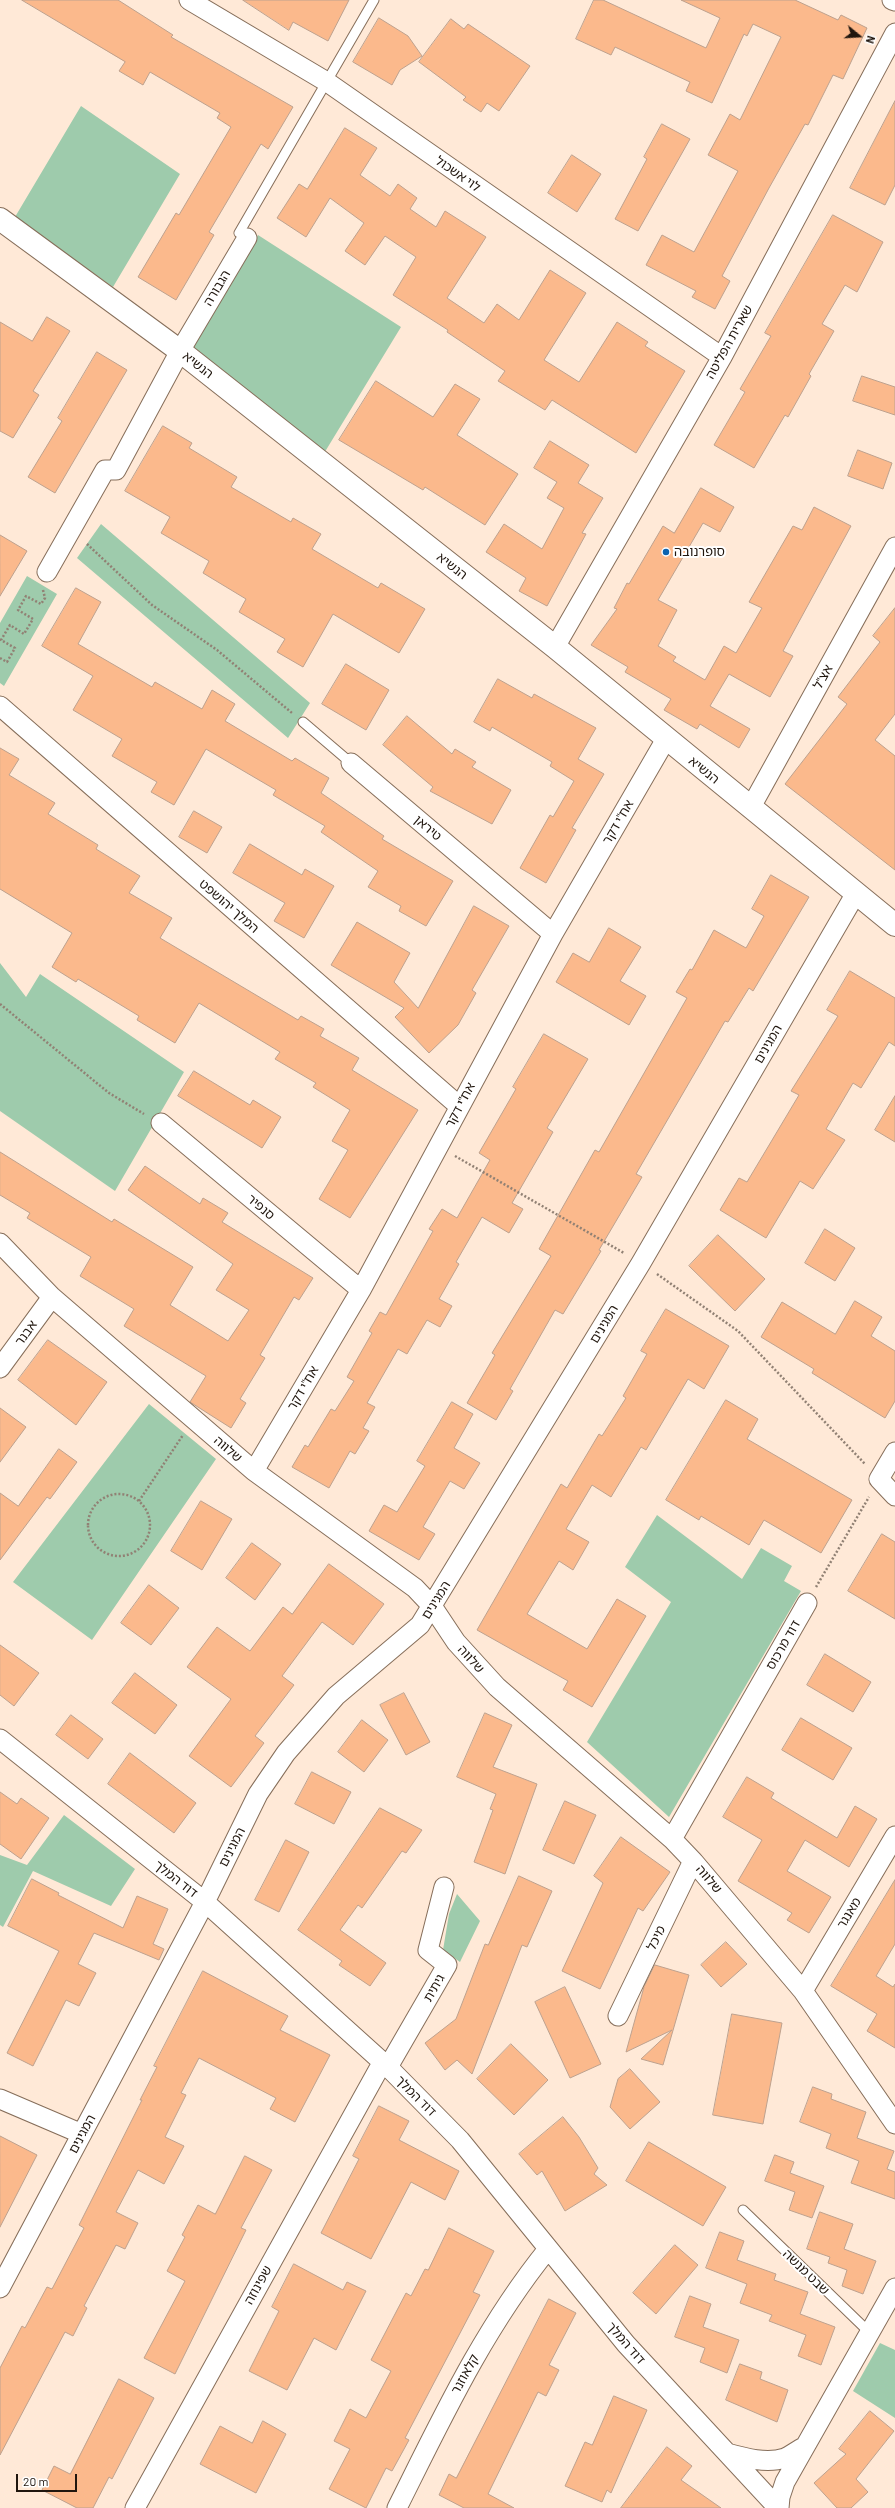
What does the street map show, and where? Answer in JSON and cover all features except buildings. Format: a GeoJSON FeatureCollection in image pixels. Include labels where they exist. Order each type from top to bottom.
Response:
{"type":"FeatureCollection","features":[{"type":"Feature","properties":{"kind":"street","name":"לוי אשכול"},"geometry":{"type":"LineString","coordinates":[[189,0],[326,82],[722,357]]}},
{"type":"Feature","properties":{"kind":"street","name":"שארית הפליטה"},"geometry":{"type":"LineString","coordinates":[[555,647],[722,357],[895,33]]}},
{"type":"Feature","properties":{"kind":"street","name":"הנשיא"},"geometry":{"type":"LineString","coordinates":[[0,219],[180,351],[555,647],[895,925]]}},
{"type":"Feature","properties":{"kind":"street","name":"הגבורה"},"geometry":{"type":"LineString","coordinates":[[47,572],[105,470],[116,470],[180,351],[247,238]]}},
{"type":"Feature","properties":{"kind":"street","name":"אצ\"ל"},"geometry":{"type":"LineString","coordinates":[[751,807],[895,547]]}},
{"type":"Feature","properties":{"kind":"street","name":"המלך יהושפט"},"geometry":{"type":"LineString","coordinates":[[0,706],[459,1106]]}},
{"type":"Feature","properties":{"kind":"street","name":"אח\"י דקר"},"geometry":{"type":"LineString","coordinates":[[254,1471],[361,1290],[437,1146],[553,934],[666,739]]}},
{"type":"Feature","properties":{"kind":"street","name":"טיראן"},"geometry":{"type":"LineString","coordinates":[[351,763],[553,934]]}},
{"type":"Feature","properties":{"kind":"street","name":"המגינים"},"geometry":{"type":"LineString","coordinates":[[0,2288],[204,1902],[258,1794],[286,1753],[336,1696],[420,1625],[641,1263],[856,893]]}},
{"type":"Feature","properties":{"kind":"street","name":"סנפיר"},"geometry":{"type":"LineString","coordinates":[[161,1123],[361,1290]]}},
{"type":"Feature","properties":{"kind":"street","name":"שלווה"},"geometry":{"type":"LineString","coordinates":[[0,1243],[52,1297],[254,1471],[405,1580],[432,1606],[456,1642],[496,1687],[672,1839],[693,1861],[803,1991],[895,2124]]}},
{"type":"Feature","properties":{"kind":"street","name":"אבנר"},"geometry":{"type":"LineString","coordinates":[[0,1368],[52,1297]]}},
{"type":"Feature","properties":{"kind":"street"},"geometry":{"type":"LineString","coordinates":[[895,1452],[879,1480],[895,1496]]}},
{"type":"Feature","properties":{"kind":"street","name":"דוד מרכוס"},"geometry":{"type":"LineString","coordinates":[[672,1839],[807,1603]]}},
{"type":"Feature","properties":{"kind":"street","name":"דוד המלך"},"geometry":{"type":"LineString","coordinates":[[0,1739],[204,1902],[385,2065],[460,2140],[626,2344],[779,2508]]}},
{"type":"Feature","properties":{"kind":"street","name":"מאנגר"},"geometry":{"type":"LineString","coordinates":[[803,1991],[895,1836]]}},
{"type":"Feature","properties":{"kind":"street","name":"מיכל"},"geometry":{"type":"LineString","coordinates":[[618,2016],[693,1861]]}},
{"type":"Feature","properties":{"kind":"street","name":"גיתית"},"geometry":{"type":"LineString","coordinates":[[385,2065],[447,1965],[428,1950],[444,1887]]}},
{"type":"Feature","properties":{"kind":"street","name":"שפינוזה"},"geometry":{"type":"LineString","coordinates":[[135,2508],[385,2065]]}},
{"type":"Feature","properties":{"kind":"street"},"geometry":{"type":"LineString","coordinates":[[0,2099],[82,2134]]}},
{"type":"Feature","properties":{"kind":"street","name":"קלאוזנר"},"geometry":{"type":"LineString","coordinates":[[397,2508],[468,2368],[525,2278],[548,2249]]}},
{"type":"Feature","properties":{"kind":"street"},"geometry":{"type":"LineString","coordinates":[[779,2508],[784,2482],[895,2288]]}},
{"type":"Feature","properties":{"kind":"street"},"geometry":{"type":"LineString","coordinates":[[728,2453],[746,2458],[768,2460],[784,2458],[804,2447]]}},
{"type":"Feature","properties":{"kind":"lane","name":"הגבורה"},"geometry":{"type":"LineString","coordinates":[[247,238],[239,233],[374,0]]}},
{"type":"Feature","properties":{"kind":"lane","name":"טיראן"},"geometry":{"type":"LineString","coordinates":[[303,722],[351,763]]}},
{"type":"Feature","properties":{"kind":"lane","name":"שבט מנשה"},"geometry":{"type":"LineString","coordinates":[[743,2210],[870,2333]]}},
{"type":"Feature","properties":{"kind":"path"},"geometry":{"type":"LineString","coordinates":[[87,544],[152,605],[217,650],[303,722]]}},
{"type":"Feature","properties":{"kind":"path"},"geometry":{"type":"LineString","coordinates":[[0,658],[7,662],[15,648],[1,640],[10,625],[24,634],[33,619],[18,610],[26,596],[41,604],[45,598]]}},
{"type":"Feature","properties":{"kind":"path"},"geometry":{"type":"LineString","coordinates":[[0,1004],[109,1093],[161,1123]]}},
{"type":"Feature","properties":{"kind":"path"},"geometry":{"type":"LineString","coordinates":[[437,1146],[641,1263],[738,1332],[879,1480],[807,1603]]}},
{"type":"Feature","properties":{"kind":"path"},"geometry":{"type":"LineString","coordinates":[[139,1501],[194,1419]]}},
{"type":"Feature","properties":{"kind":"path"},"geometry":{"type":"LineString","coordinates":[[120,1493],[130,1495],[139,1501],[146,1509],[150,1519],[147,1539],[141,1547],[133,1553],[113,1556],[95,1546],[87,1527],[88,1517],[93,1507],[110,1495],[120,1493]]}},
{"type":"Feature","properties":{"kind":"green space"},"geometry":{"type":"Polygon","coordinates":[[[81,106],[180,174],[113,287],[15,217],[81,106]]]}},
{"type":"Feature","properties":{"kind":"green space"},"geometry":{"type":"Polygon","coordinates":[[[258,235],[401,327],[323,455],[191,349],[258,235]]]}},
{"type":"Feature","properties":{"kind":"green space"},"geometry":{"type":"Polygon","coordinates":[[[101,524],[310,703],[288,738],[77,558],[101,524]]]}},
{"type":"Feature","properties":{"kind":"green space"},"geometry":{"type":"Polygon","coordinates":[[[27,576],[57,594],[4,686],[0,683],[0,623],[27,576]]]}},
{"type":"Feature","properties":{"kind":"green space"},"geometry":{"type":"Polygon","coordinates":[[[0,963],[26,997],[40,974],[184,1072],[115,1191],[0,1111],[0,963]]]}},
{"type":"Feature","properties":{"kind":"green space"},"geometry":{"type":"Polygon","coordinates":[[[149,1404],[216,1459],[92,1640],[13,1582],[149,1404]]]}},
{"type":"Feature","properties":{"kind":"green space"},"geometry":{"type":"Polygon","coordinates":[[[657,1515],[742,1579],[761,1548],[792,1566],[784,1581],[801,1591],[669,1817],[587,1742],[671,1602],[625,1567],[657,1515]]]}},
{"type":"Feature","properties":{"kind":"green space"},"geometry":{"type":"Polygon","coordinates":[[[64,1815],[135,1869],[111,1906],[33,1871],[3,1927],[0,1925],[0,1855],[27,1865],[64,1815]]]}},
{"type":"Feature","properties":{"kind":"green space"},"geometry":{"type":"Polygon","coordinates":[[[457,1894],[480,1921],[460,1962],[443,1950],[449,1914],[457,1894]]]}},
{"type":"Feature","properties":{"kind":"green space"},"geometry":{"type":"Polygon","coordinates":[[[880,2343],[895,2350],[895,2418],[853,2391],[880,2343]]]}},
{"type":"Feature","properties":{"kind":"place","name":"סופרנובה"},"geometry":{"type":"Point","coordinates":[666,552]}}]}
